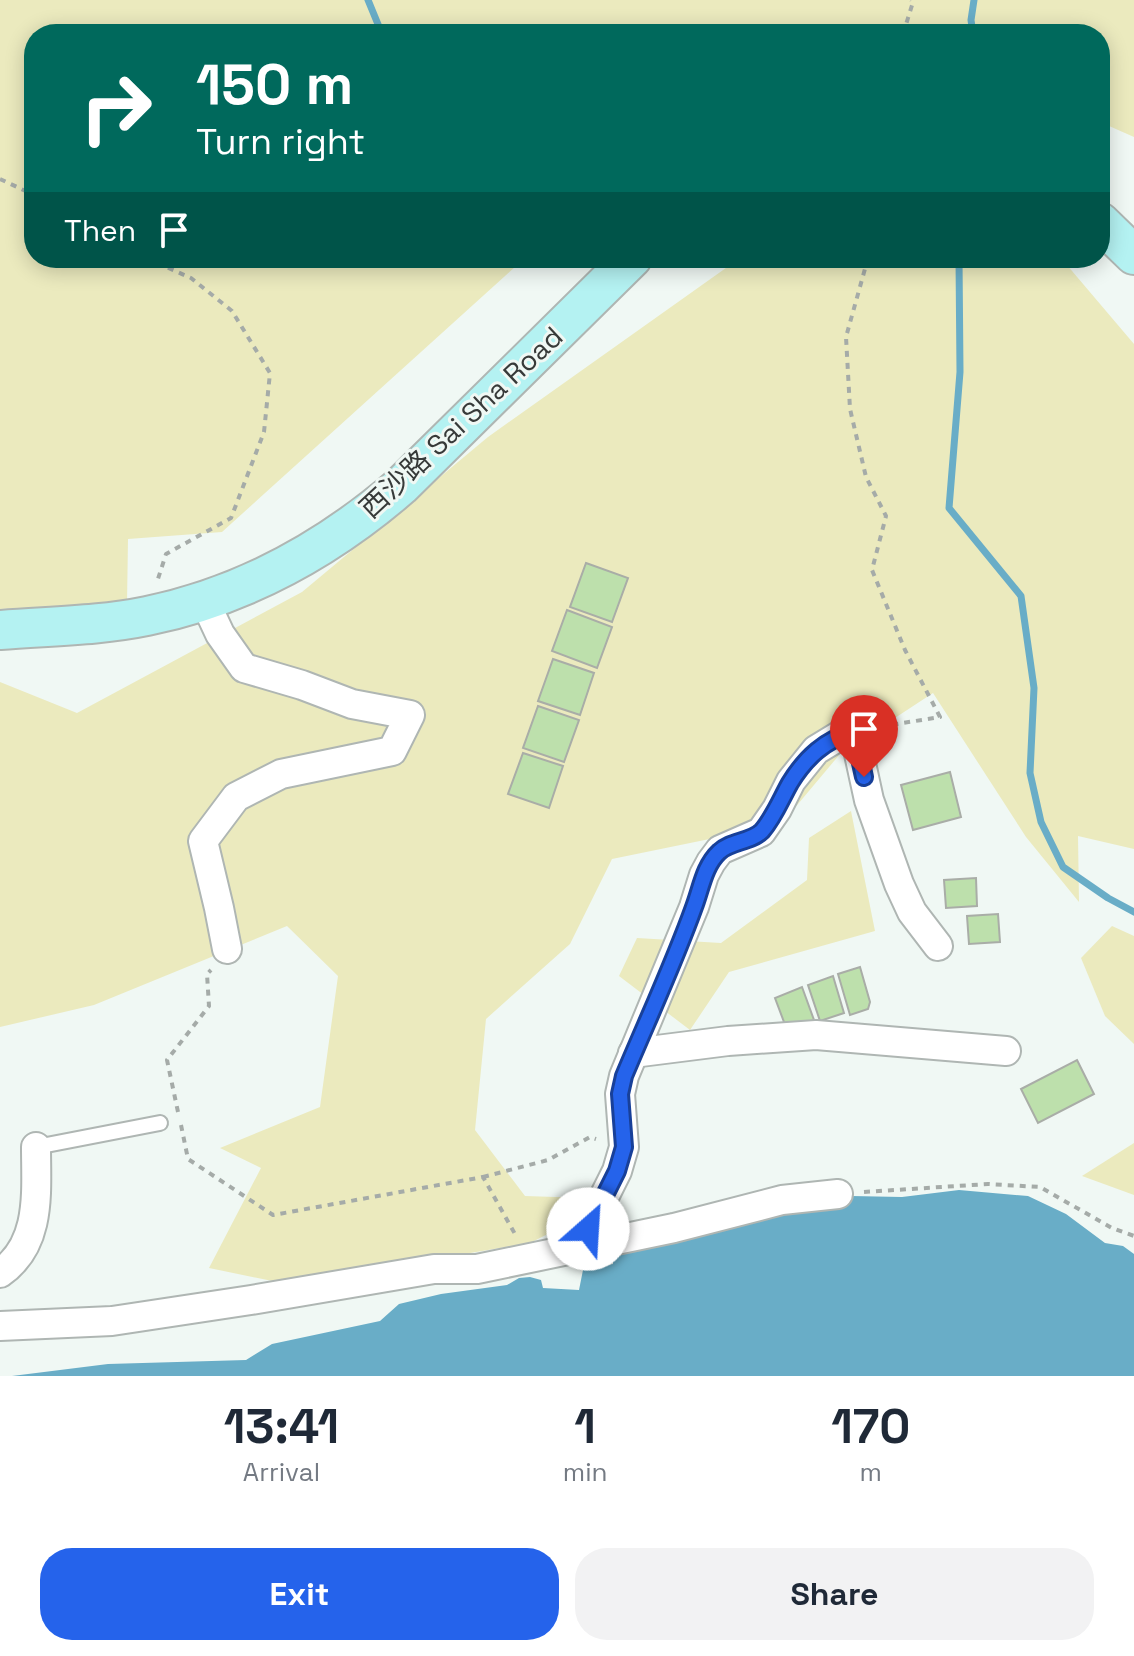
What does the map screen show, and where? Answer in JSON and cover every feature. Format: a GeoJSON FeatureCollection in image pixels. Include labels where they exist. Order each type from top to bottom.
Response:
{"type":"FeatureCollection","features":[{"type":"Feature","properties":{"kind":"main road"},"geometry":{"type":"LineString","coordinates":[[1110,232],[1134,255]]}},
{"type":"Feature","properties":{"kind":"main road","name":"西沙路 Sai Sha Road"},"geometry":{"type":"LineString","coordinates":[[0,630],[146,616],[205,602],[285,568],[383,501],[622,268]]}},
{"type":"Feature","properties":{"kind":"street"},"geometry":{"type":"LineString","coordinates":[[205,602],[220,634],[244,668],[352,704],[410,715],[392,751],[281,774],[236,797],[203,841],[227,949]]}},
{"type":"Feature","properties":{"kind":"street"},"geometry":{"type":"LineString","coordinates":[[578,1249],[617,1171],[624,1147],[620,1094],[624,1076],[694,907],[704,875],[720,850],[761,832],[791,781],[816,750],[839,736],[854,731],[869,800],[899,884],[912,912],[938,946]]}},
{"type":"Feature","properties":{"kind":"street"},"geometry":{"type":"LineString","coordinates":[[633,1053],[728,1041],[816,1035],[1006,1051]]}},
{"type":"Feature","properties":{"kind":"street"},"geometry":{"type":"LineString","coordinates":[[0,1273],[14,1262],[24,1248],[32,1226],[37,1205],[36,1147]]}},
{"type":"Feature","properties":{"kind":"street"},"geometry":{"type":"LineString","coordinates":[[0,1326],[112,1321],[434,1269],[477,1269],[674,1228],[782,1200],[838,1194]]}},
{"type":"Feature","properties":{"kind":"lane"},"geometry":{"type":"LineString","coordinates":[[36,1147],[160,1123]]}},
{"type":"Feature","properties":{"kind":"path"},"geometry":{"type":"LineString","coordinates":[[906,24],[911,0]]}},
{"type":"Feature","properties":{"kind":"path"},"geometry":{"type":"LineString","coordinates":[[0,179],[24,190]]}},
{"type":"Feature","properties":{"kind":"path"},"geometry":{"type":"LineString","coordinates":[[146,616],[166,554],[231,518],[264,432],[270,373],[232,311],[191,278],[168,268]]}},
{"type":"Feature","properties":{"kind":"path"},"geometry":{"type":"LineString","coordinates":[[854,731],[940,717],[905,650],[872,570],[886,516],[866,477],[850,409],[846,337],[865,268]]}},
{"type":"Feature","properties":{"kind":"path"},"geometry":{"type":"LineString","coordinates":[[227,949],[207,974],[209,1006],[167,1060],[188,1159],[273,1215],[483,1177],[548,1160],[590,1137],[624,1147]]}},
{"type":"Feature","properties":{"kind":"path"},"geometry":{"type":"LineString","coordinates":[[483,1177],[517,1238],[496,1257],[497,1264]]}},
{"type":"Feature","properties":{"kind":"path"},"geometry":{"type":"LineString","coordinates":[[838,1194],[988,1184],[1040,1187],[1112,1228],[1134,1236]]}},
{"type":"Feature","properties":{"kind":"green space"},"geometry":{"type":"Polygon","coordinates":[[[0,0],[1134,0],[1134,137],[1110,126],[1110,24],[24,24],[24,268],[514,268],[222,532],[128,539],[127,604],[0,609],[0,0]]]}},
{"type":"Feature","properties":{"kind":"green space"},"geometry":{"type":"Polygon","coordinates":[[[726,268],[1069,268],[1134,344],[1134,849],[1078,836],[1079,902],[1026,837],[933,693],[840,754],[793,810],[734,834],[612,859],[570,944],[486,1019],[475,1130],[525,1196],[617,1199],[530,1243],[287,1284],[209,1268],[261,1168],[220,1148],[320,1107],[338,976],[287,926],[94,1005],[0,1027],[0,682],[77,713],[302,592],[488,437],[726,268]]]}},
{"type":"Feature","properties":{"kind":"green space"},"geometry":{"type":"Polygon","coordinates":[[[851,811],[875,931],[729,972],[690,1030],[619,976],[637,938],[721,943],[807,880],[809,838],[851,811]]]}},
{"type":"Feature","properties":{"kind":"green space"},"geometry":{"type":"Polygon","coordinates":[[[1112,926],[1134,936],[1134,1044],[1105,1016],[1081,958],[1112,926]]]}},
{"type":"Feature","properties":{"kind":"green space"},"geometry":{"type":"Polygon","coordinates":[[[1134,1143],[1134,1195],[1082,1176],[1134,1143]]]}},
{"type":"Feature","properties":{"kind":"water"},"geometry":{"type":"Polygon","coordinates":[[[959,1190],[1028,1196],[1066,1214],[1105,1243],[1123,1246],[1134,1254],[1134,1376],[12,1376],[108,1364],[246,1360],[272,1344],[380,1321],[399,1304],[441,1294],[507,1285],[519,1278],[530,1277],[541,1280],[543,1288],[579,1290],[583,1270],[613,1264],[613,1250],[784,1212],[821,1211],[851,1196],[902,1197],[959,1190]]]}},
{"type":"Feature","properties":{"kind":"building"},"geometry":{"type":"Polygon","coordinates":[[[586,563],[628,578],[612,622],[570,607],[586,563]]]}},
{"type":"Feature","properties":{"kind":"building"},"geometry":{"type":"Polygon","coordinates":[[[567,610],[612,627],[597,668],[552,651],[567,610]]]}},
{"type":"Feature","properties":{"kind":"building"},"geometry":{"type":"Polygon","coordinates":[[[553,659],[594,673],[580,715],[538,701],[553,659]]]}},
{"type":"Feature","properties":{"kind":"building"},"geometry":{"type":"Polygon","coordinates":[[[538,706],[579,720],[564,762],[523,748],[538,706]]]}},
{"type":"Feature","properties":{"kind":"building"},"geometry":{"type":"Polygon","coordinates":[[[523,753],[563,766],[549,808],[508,794],[523,753]]]}},
{"type":"Feature","properties":{"kind":"building"},"geometry":{"type":"Polygon","coordinates":[[[950,772],[961,817],[913,830],[901,785],[950,772]]]}},
{"type":"Feature","properties":{"kind":"building"},"geometry":{"type":"Polygon","coordinates":[[[976,878],[977,906],[946,908],[944,880],[976,878]]]}},
{"type":"Feature","properties":{"kind":"building"},"geometry":{"type":"Polygon","coordinates":[[[998,914],[1000,942],[969,944],[967,916],[998,914]]]}},
{"type":"Feature","properties":{"kind":"building"},"geometry":{"type":"Polygon","coordinates":[[[860,967],[870,1002],[868,1009],[850,1015],[838,974],[860,967]]]}},
{"type":"Feature","properties":{"kind":"building"},"geometry":{"type":"Polygon","coordinates":[[[833,976],[844,1013],[820,1021],[808,985],[833,976]]]}},
{"type":"Feature","properties":{"kind":"building"},"geometry":{"type":"Polygon","coordinates":[[[802,987],[814,1020],[787,1030],[775,998],[802,987]]]}},
{"type":"Feature","properties":{"kind":"building"},"geometry":{"type":"Polygon","coordinates":[[[1077,1060],[1094,1094],[1038,1123],[1021,1089],[1077,1060]]]}},
{"type":"Feature","properties":{"kind":"waterway"},"geometry":{"type":"LineString","coordinates":[[368,0],[378,24]]}},
{"type":"Feature","properties":{"kind":"waterway"},"geometry":{"type":"LineString","coordinates":[[972,24],[974,0]]}},
{"type":"Feature","properties":{"kind":"waterway"},"geometry":{"type":"LineString","coordinates":[[959,268],[960,372],[949,508],[1021,596],[1034,688],[1030,773],[1041,822],[1063,867],[1134,912]]}},
{"type":"Feature","properties":{"kind":"route"},"geometry":{"type":"LineString","coordinates":[[588,1229],[617,1171],[624,1147],[620,1094],[624,1076],[711,862],[720,850],[761,832],[791,781],[816,750],[839,736],[854,731],[864,777]]}}]}
